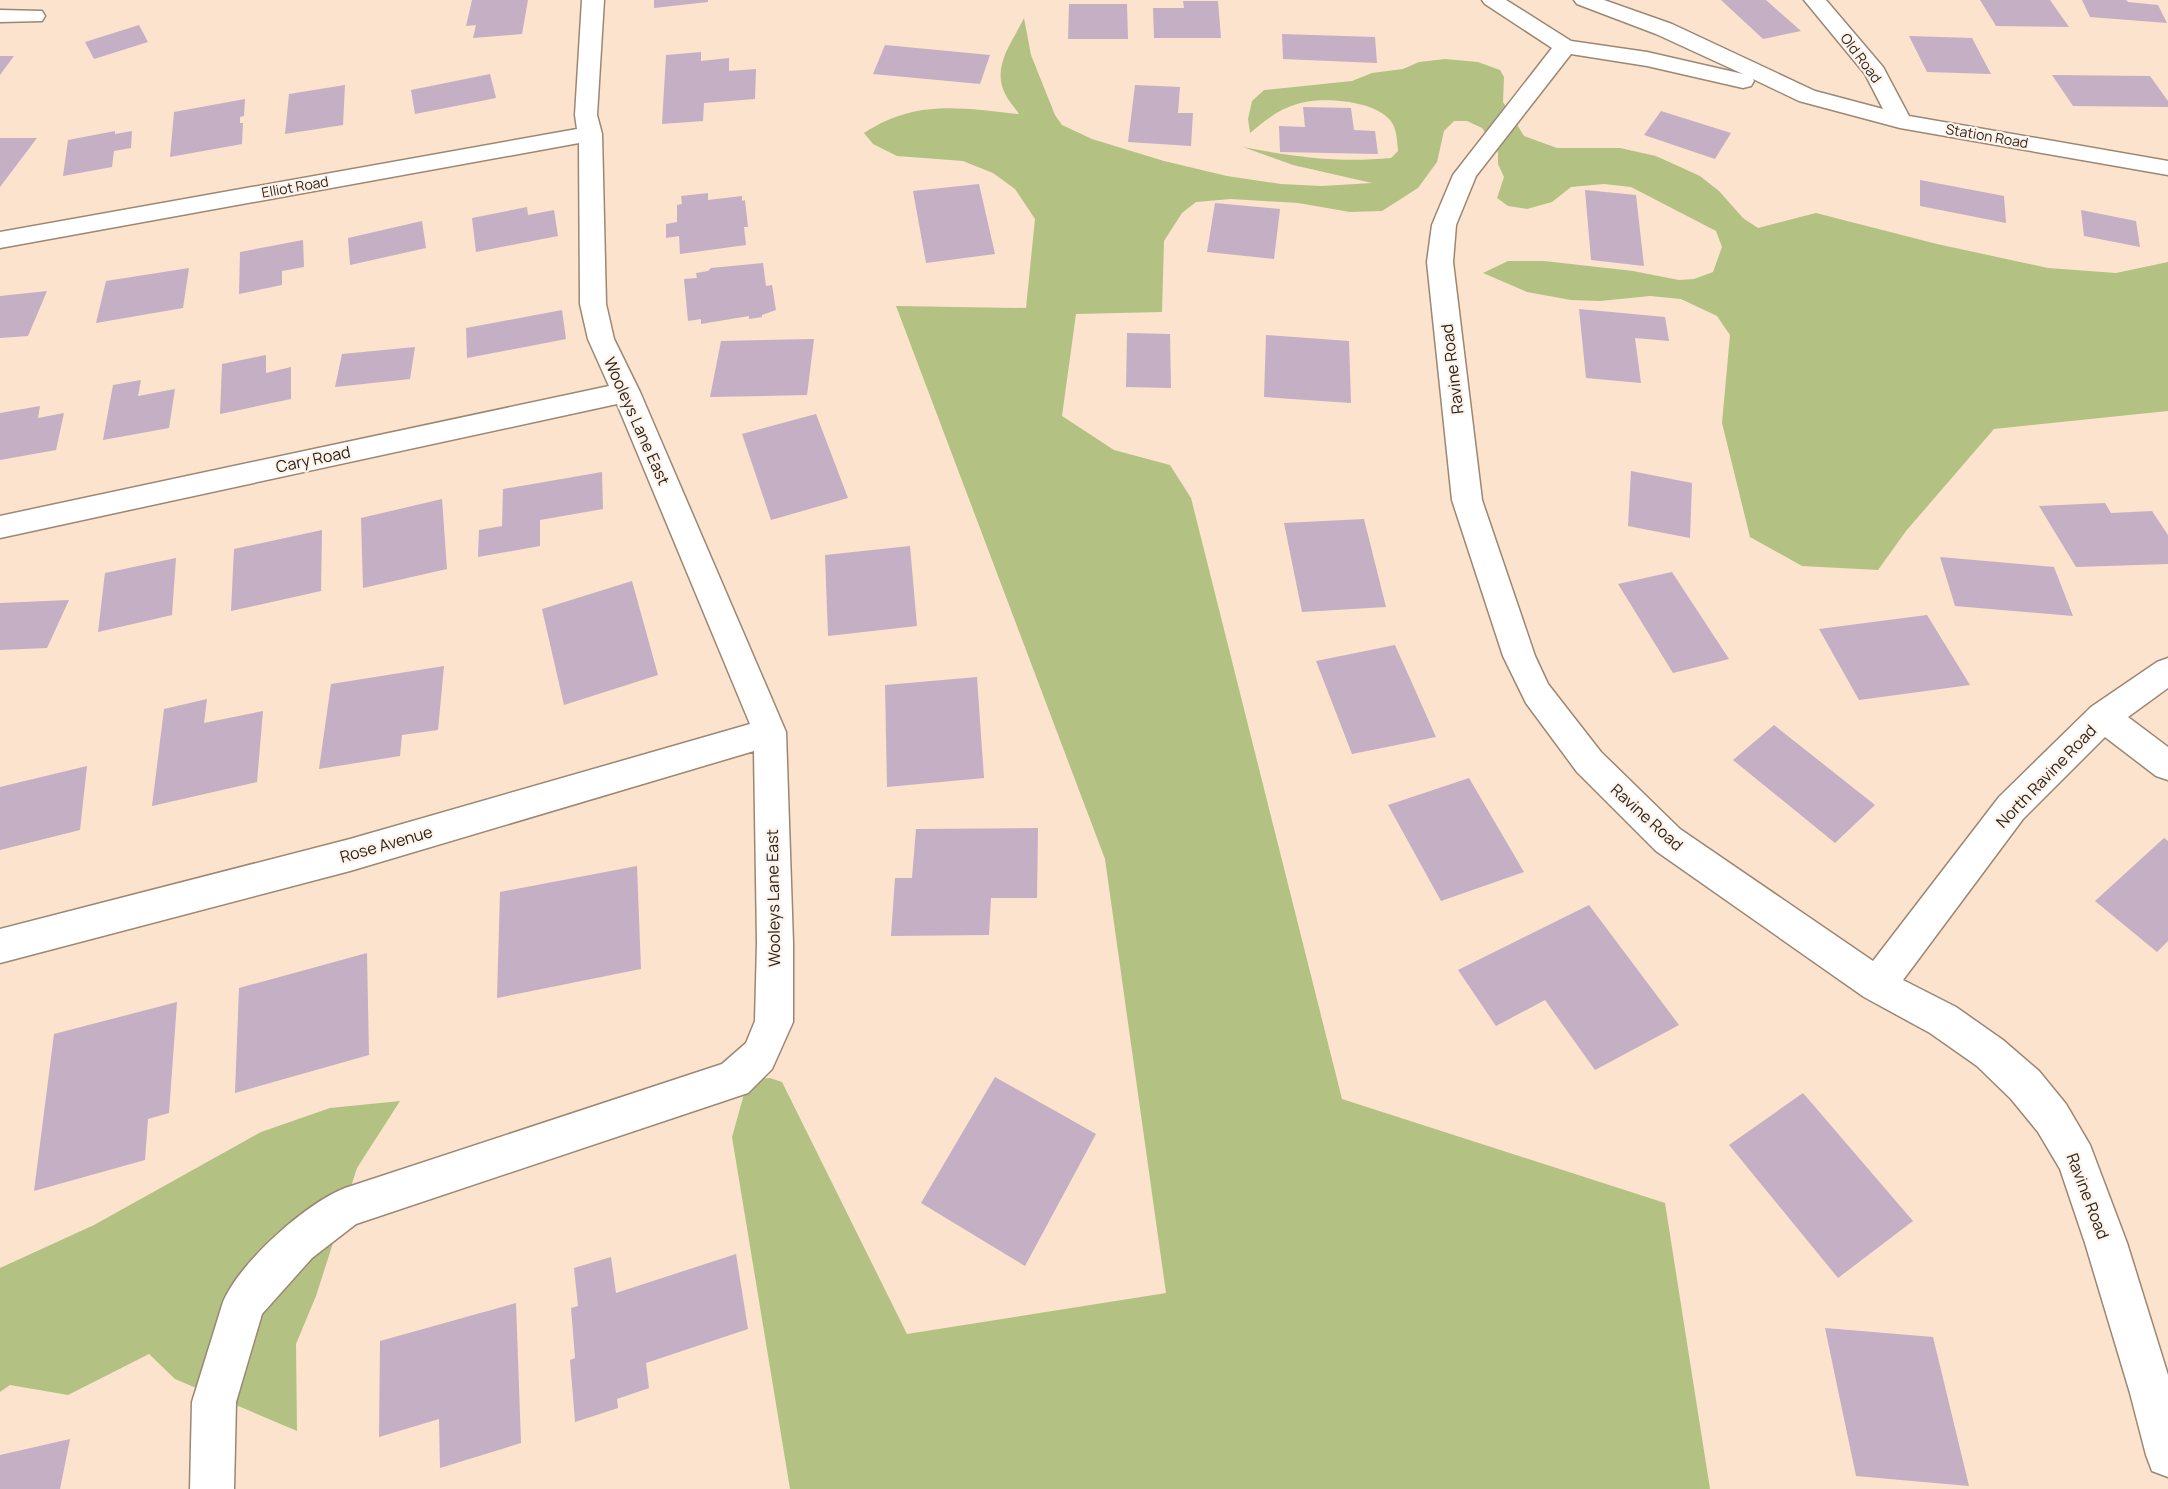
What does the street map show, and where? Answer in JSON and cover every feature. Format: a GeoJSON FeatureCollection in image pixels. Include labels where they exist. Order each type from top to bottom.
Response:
{"type":"FeatureCollection","features":[{"type":"Feature","properties":{"kind":"street","name":"Wooleys Lane East"},"geometry":{"type":"LineString","coordinates":[[212,1489],[214,1402],[244,1302],[297,1243],[345,1208],[734,1079],[759,1056],[774,1022],[770,732],[626,392],[601,339],[593,304],[590,134],[586,115],[593,0]]}},
{"type":"Feature","properties":{"kind":"street"},"geometry":{"type":"LineString","coordinates":[[1492,0],[1565,47]]}},
{"type":"Feature","properties":{"kind":"street","name":"Station Road"},"geometry":{"type":"LineString","coordinates":[[1584,0],[1664,29],[1807,96]]}},
{"type":"Feature","properties":{"kind":"street","name":"Old Road"},"geometry":{"type":"LineString","coordinates":[[1815,0],[1875,72],[1900,121]]}},
{"type":"Feature","properties":{"kind":"street"},"geometry":{"type":"LineString","coordinates":[[0,16],[34,16]]}},
{"type":"Feature","properties":{"kind":"street","name":"Station Road"},"geometry":{"type":"LineString","coordinates":[[1565,47],[1647,59],[1807,96],[1900,121],[2168,168]]}},
{"type":"Feature","properties":{"kind":"street","name":"Ravine Road"},"geometry":{"type":"LineString","coordinates":[[1565,47],[1466,175],[1444,225],[1440,262],[1467,500],[1519,656],[1537,693],[1589,762],[1668,840],[1876,985],[1943,1020],[1990,1053],[2025,1085],[2052,1118],[2076,1159],[2106,1243],[2152,1393],[2168,1455]]}},
{"type":"Feature","properties":{"kind":"street","name":"Elliot Road"},"geometry":{"type":"LineString","coordinates":[[0,240],[590,134]]}},
{"type":"Feature","properties":{"kind":"street","name":"Cary Road"},"geometry":{"type":"LineString","coordinates":[[0,527],[626,392]]}},
{"type":"Feature","properties":{"kind":"street","name":"North Ravine Road"},"geometry":{"type":"LineString","coordinates":[[1876,985],[2011,808],[2103,717],[2168,671]]}},
{"type":"Feature","properties":{"kind":"street"},"geometry":{"type":"LineString","coordinates":[[2103,717],[2168,766]]}},
{"type":"Feature","properties":{"kind":"street","name":"Rose Avenue"},"geometry":{"type":"LineString","coordinates":[[0,946],[350,855],[770,732]]}},
{"type":"Feature","properties":{"kind":"green space"},"geometry":{"type":"Polygon","coordinates":[[[1024,18],[1031,55],[1055,115],[1062,125],[1092,139],[1164,161],[1227,176],[1281,184],[1322,186],[1372,183],[1293,165],[1243,147],[1317,158],[1353,160],[1391,158],[1398,151],[1396,135],[1392,123],[1382,113],[1360,104],[1319,100],[1290,106],[1266,120],[1250,133],[1248,119],[1252,101],[1264,90],[1352,81],[1372,73],[1403,69],[1419,62],[1445,59],[1478,62],[1500,70],[1504,77],[1503,102],[1524,136],[1557,148],[1620,148],[1656,156],[1700,176],[1719,191],[1743,218],[1758,228],[1816,213],[1937,244],[2048,268],[2116,273],[2168,262],[2168,411],[1994,429],[1906,531],[1878,570],[1802,566],[1750,537],[1722,423],[1730,335],[1717,316],[1681,299],[1650,296],[1600,301],[1571,300],[1527,292],[1483,273],[1508,261],[1544,261],[1633,271],[1679,280],[1694,279],[1713,272],[1722,247],[1716,231],[1631,187],[1604,184],[1571,187],[1552,202],[1527,209],[1508,206],[1497,198],[1504,177],[1498,164],[1498,152],[1482,128],[1467,121],[1454,121],[1444,131],[1437,162],[1418,188],[1382,211],[1350,212],[1298,203],[1231,199],[1196,202],[1182,213],[1164,241],[1162,312],[1076,314],[1062,416],[1114,450],[1170,465],[1191,498],[1342,1099],[1665,1203],[1710,1489],[790,1489],[732,1137],[744,1094],[757,1079],[770,1078],[782,1082],[907,1334],[1166,1293],[1105,859],[896,306],[1026,308],[1035,219],[1015,189],[993,173],[963,161],[897,156],[873,144],[864,133],[883,122],[920,110],[958,108],[1019,114],[1003,88],[1001,67],[1024,18]]]}},
{"type":"Feature","properties":{"kind":"green space"},"geometry":{"type":"Polygon","coordinates":[[[400,1101],[357,1168],[316,1296],[296,1344],[297,1431],[175,1379],[149,1354],[68,1395],[10,1385],[0,1392],[0,1268],[94,1225],[261,1132],[330,1108],[400,1101]]]}},
{"type":"Feature","properties":{"kind":"building"},"geometry":{"type":"Polygon","coordinates":[[[472,0],[528,0],[522,34],[473,38],[476,25],[466,26],[472,0]]]}},
{"type":"Feature","properties":{"kind":"building"},"geometry":{"type":"Polygon","coordinates":[[[654,0],[708,0],[708,2],[654,8],[654,0]]]}},
{"type":"Feature","properties":{"kind":"building"},"geometry":{"type":"Polygon","coordinates":[[[1721,0],[1766,0],[1801,31],[1763,39],[1721,0]]]}},
{"type":"Feature","properties":{"kind":"building"},"geometry":{"type":"Polygon","coordinates":[[[1980,0],[2050,0],[2069,27],[1996,26],[1980,0]]]}},
{"type":"Feature","properties":{"kind":"building"},"geometry":{"type":"Polygon","coordinates":[[[2082,0],[2126,0],[2158,5],[2167,23],[2090,17],[2082,0]]]}},
{"type":"Feature","properties":{"kind":"building"},"geometry":{"type":"Polygon","coordinates":[[[1183,1],[1218,1],[1221,38],[1154,38],[1153,8],[1184,8],[1183,1]]]}},
{"type":"Feature","properties":{"kind":"building"},"geometry":{"type":"Polygon","coordinates":[[[1069,4],[1127,4],[1128,39],[1068,39],[1069,4]]]}},
{"type":"Feature","properties":{"kind":"building"},"geometry":{"type":"Polygon","coordinates":[[[139,25],[148,42],[94,59],[85,42],[139,25]]]}},
{"type":"Feature","properties":{"kind":"building"},"geometry":{"type":"Polygon","coordinates":[[[1282,34],[1375,37],[1377,63],[1283,59],[1282,34]]]}},
{"type":"Feature","properties":{"kind":"building"},"geometry":{"type":"Polygon","coordinates":[[[1909,36],[1972,38],[1991,74],[1927,72],[1909,36]]]}},
{"type":"Feature","properties":{"kind":"building"},"geometry":{"type":"Polygon","coordinates":[[[885,45],[990,55],[980,84],[873,74],[885,45]]]}},
{"type":"Feature","properties":{"kind":"building"},"geometry":{"type":"Polygon","coordinates":[[[701,52],[701,61],[729,58],[729,71],[756,69],[755,99],[704,103],[703,121],[662,124],[666,55],[701,52]]]}},
{"type":"Feature","properties":{"kind":"building"},"geometry":{"type":"Polygon","coordinates":[[[0,56],[14,56],[0,75],[0,56]]]}},
{"type":"Feature","properties":{"kind":"building"},"geometry":{"type":"Polygon","coordinates":[[[490,74],[496,98],[415,114],[411,90],[490,74]]]}},
{"type":"Feature","properties":{"kind":"building"},"geometry":{"type":"Polygon","coordinates":[[[2052,75],[2150,76],[2168,101],[2168,107],[2073,106],[2052,75]]]}},
{"type":"Feature","properties":{"kind":"building"},"geometry":{"type":"Polygon","coordinates":[[[345,85],[343,125],[285,134],[289,94],[345,85]]]}},
{"type":"Feature","properties":{"kind":"building"},"geometry":{"type":"Polygon","coordinates":[[[1135,85],[1180,87],[1178,113],[1193,113],[1191,146],[1128,142],[1135,85]]]}},
{"type":"Feature","properties":{"kind":"building"},"geometry":{"type":"Polygon","coordinates":[[[245,99],[244,116],[240,117],[240,123],[243,123],[242,144],[170,157],[174,112],[245,99]]]}},
{"type":"Feature","properties":{"kind":"building"},"geometry":{"type":"Polygon","coordinates":[[[1303,107],[1351,108],[1354,130],[1375,131],[1378,154],[1280,152],[1279,126],[1305,127],[1303,107]]]}},
{"type":"Feature","properties":{"kind":"building"},"geometry":{"type":"Polygon","coordinates":[[[1661,111],[1731,133],[1715,159],[1644,135],[1661,111]]]}},
{"type":"Feature","properties":{"kind":"building"},"geometry":{"type":"Polygon","coordinates":[[[115,131],[115,134],[132,131],[131,148],[114,151],[112,167],[63,176],[68,140],[115,131]]]}},
{"type":"Feature","properties":{"kind":"building"},"geometry":{"type":"Polygon","coordinates":[[[0,138],[37,138],[0,187],[0,138]]]}},
{"type":"Feature","properties":{"kind":"building"},"geometry":{"type":"Polygon","coordinates":[[[1920,180],[2004,196],[2006,223],[1920,206],[1920,180]]]}},
{"type":"Feature","properties":{"kind":"building"},"geometry":{"type":"Polygon","coordinates":[[[979,184],[995,254],[926,263],[913,191],[979,184]]]}},
{"type":"Feature","properties":{"kind":"building"},"geometry":{"type":"Polygon","coordinates":[[[1585,190],[1636,195],[1644,266],[1591,260],[1585,190]]]}},
{"type":"Feature","properties":{"kind":"building"},"geometry":{"type":"Polygon","coordinates":[[[708,193],[708,200],[742,196],[742,201],[745,200],[748,227],[744,227],[746,245],[680,254],[679,236],[666,238],[666,224],[677,222],[677,205],[682,204],[681,196],[708,193]]]}},
{"type":"Feature","properties":{"kind":"building"},"geometry":{"type":"Polygon","coordinates":[[[1215,203],[1280,209],[1274,259],[1207,252],[1215,203]]]}},
{"type":"Feature","properties":{"kind":"building"},"geometry":{"type":"Polygon","coordinates":[[[527,207],[528,215],[554,210],[558,236],[476,252],[472,218],[527,207]]]}},
{"type":"Feature","properties":{"kind":"building"},"geometry":{"type":"Polygon","coordinates":[[[2081,210],[2136,221],[2140,247],[2084,236],[2081,210]]]}},
{"type":"Feature","properties":{"kind":"building"},"geometry":{"type":"Polygon","coordinates":[[[422,221],[426,248],[350,265],[348,238],[422,221]]]}},
{"type":"Feature","properties":{"kind":"building"},"geometry":{"type":"Polygon","coordinates":[[[303,240],[304,267],[282,271],[282,285],[239,294],[240,252],[303,240]]]}},
{"type":"Feature","properties":{"kind":"building"},"geometry":{"type":"Polygon","coordinates":[[[763,263],[766,286],[772,285],[776,310],[762,317],[749,319],[749,316],[701,324],[701,319],[688,321],[684,279],[697,278],[696,273],[708,271],[711,268],[763,263]]]}},
{"type":"Feature","properties":{"kind":"building"},"geometry":{"type":"Polygon","coordinates":[[[189,268],[183,308],[96,323],[106,281],[189,268]]]}},
{"type":"Feature","properties":{"kind":"building"},"geometry":{"type":"Polygon","coordinates":[[[47,291],[28,336],[0,338],[0,296],[47,291]]]}},
{"type":"Feature","properties":{"kind":"building"},"geometry":{"type":"Polygon","coordinates":[[[1579,309],[1665,317],[1669,341],[1635,338],[1641,383],[1586,378],[1579,309]]]}},
{"type":"Feature","properties":{"kind":"building"},"geometry":{"type":"Polygon","coordinates":[[[562,310],[566,339],[467,358],[466,328],[562,310]]]}},
{"type":"Feature","properties":{"kind":"building"},"geometry":{"type":"Polygon","coordinates":[[[1127,333],[1170,334],[1171,388],[1126,387],[1127,333]]]}},
{"type":"Feature","properties":{"kind":"building"},"geometry":{"type":"Polygon","coordinates":[[[1266,335],[1349,341],[1351,403],[1264,397],[1266,335]]]}},
{"type":"Feature","properties":{"kind":"building"},"geometry":{"type":"Polygon","coordinates":[[[814,339],[807,395],[710,397],[721,341],[814,339]]]}},
{"type":"Feature","properties":{"kind":"building"},"geometry":{"type":"Polygon","coordinates":[[[415,347],[410,379],[335,387],[342,354],[415,347]]]}},
{"type":"Feature","properties":{"kind":"building"},"geometry":{"type":"Polygon","coordinates":[[[266,355],[266,373],[291,367],[291,399],[220,414],[222,364],[266,355]]]}},
{"type":"Feature","properties":{"kind":"building"},"geometry":{"type":"Polygon","coordinates":[[[141,380],[138,396],[175,389],[169,428],[103,440],[113,385],[141,380]]]}},
{"type":"Feature","properties":{"kind":"building"},"geometry":{"type":"Polygon","coordinates":[[[40,406],[38,418],[64,413],[56,450],[0,460],[0,413],[40,406]]]}},
{"type":"Feature","properties":{"kind":"building"},"geometry":{"type":"Polygon","coordinates":[[[816,414],[848,498],[771,520],[742,434],[816,414]]]}},
{"type":"Feature","properties":{"kind":"building"},"geometry":{"type":"Polygon","coordinates":[[[1631,471],[1692,483],[1690,538],[1628,526],[1631,471]]]}},
{"type":"Feature","properties":{"kind":"building"},"geometry":{"type":"Polygon","coordinates":[[[602,472],[603,509],[540,520],[540,546],[478,557],[479,530],[502,526],[503,489],[602,472]]]}},
{"type":"Feature","properties":{"kind":"building"},"geometry":{"type":"Polygon","coordinates":[[[442,499],[447,569],[363,588],[361,518],[442,499]]]}},
{"type":"Feature","properties":{"kind":"building"},"geometry":{"type":"Polygon","coordinates":[[[2105,503],[2111,513],[2152,511],[2168,535],[2168,564],[2076,567],[2039,506],[2105,503]]]}},
{"type":"Feature","properties":{"kind":"building"},"geometry":{"type":"Polygon","coordinates":[[[1364,519],[1386,607],[1302,612],[1284,523],[1364,519]]]}},
{"type":"Feature","properties":{"kind":"building"},"geometry":{"type":"Polygon","coordinates":[[[322,530],[321,591],[231,611],[234,549],[322,530]]]}},
{"type":"Feature","properties":{"kind":"building"},"geometry":{"type":"Polygon","coordinates":[[[910,546],[917,626],[828,636],[825,555],[910,546]]]}},
{"type":"Feature","properties":{"kind":"building"},"geometry":{"type":"Polygon","coordinates":[[[1940,557],[2054,567],[2073,616],[1955,606],[1940,557]]]}},
{"type":"Feature","properties":{"kind":"building"},"geometry":{"type":"Polygon","coordinates":[[[176,558],[172,615],[98,632],[105,573],[176,558]]]}},
{"type":"Feature","properties":{"kind":"building"},"geometry":{"type":"Polygon","coordinates":[[[1672,572],[1729,659],[1673,673],[1618,584],[1672,572]]]}},
{"type":"Feature","properties":{"kind":"building"},"geometry":{"type":"Polygon","coordinates":[[[632,581],[658,675],[564,705],[542,609],[632,581]]]}},
{"type":"Feature","properties":{"kind":"building"},"geometry":{"type":"Polygon","coordinates":[[[69,600],[47,648],[0,650],[0,603],[69,600]]]}},
{"type":"Feature","properties":{"kind":"building"},"geometry":{"type":"Polygon","coordinates":[[[1927,615],[1970,685],[1859,700],[1819,629],[1927,615]]]}},
{"type":"Feature","properties":{"kind":"building"},"geometry":{"type":"Polygon","coordinates":[[[1395,645],[1436,737],[1352,754],[1316,661],[1395,645]]]}},
{"type":"Feature","properties":{"kind":"building"},"geometry":{"type":"Polygon","coordinates":[[[444,666],[438,730],[402,735],[400,756],[319,769],[331,684],[444,666]]]}},
{"type":"Feature","properties":{"kind":"building"},"geometry":{"type":"Polygon","coordinates":[[[977,677],[984,778],[887,787],[885,685],[977,677]]]}},
{"type":"Feature","properties":{"kind":"building"},"geometry":{"type":"Polygon","coordinates":[[[207,699],[204,723],[263,711],[257,782],[152,806],[164,709],[207,699]]]}},
{"type":"Feature","properties":{"kind":"building"},"geometry":{"type":"Polygon","coordinates":[[[1774,725],[1875,805],[1835,843],[1733,760],[1774,725]]]}},
{"type":"Feature","properties":{"kind":"building"},"geometry":{"type":"Polygon","coordinates":[[[87,766],[80,830],[0,850],[0,787],[87,766]]]}},
{"type":"Feature","properties":{"kind":"building"},"geometry":{"type":"Polygon","coordinates":[[[1469,778],[1524,872],[1441,901],[1388,805],[1469,778]]]}},
{"type":"Feature","properties":{"kind":"building"},"geometry":{"type":"Polygon","coordinates":[[[1038,828],[1037,898],[991,898],[989,935],[891,936],[895,878],[912,878],[916,829],[1038,828]]]}},
{"type":"Feature","properties":{"kind":"building"},"geometry":{"type":"Polygon","coordinates":[[[2164,838],[2168,841],[2168,941],[2157,952],[2095,901],[2164,838]]]}},
{"type":"Feature","properties":{"kind":"building"},"geometry":{"type":"Polygon","coordinates":[[[637,866],[641,969],[497,998],[500,892],[637,866]]]}},
{"type":"Feature","properties":{"kind":"building"},"geometry":{"type":"Polygon","coordinates":[[[1589,905],[1679,1025],[1595,1070],[1545,1000],[1496,1026],[1458,970],[1589,905]]]}},
{"type":"Feature","properties":{"kind":"building"},"geometry":{"type":"Polygon","coordinates":[[[367,953],[369,1055],[235,1093],[239,988],[367,953]]]}},
{"type":"Feature","properties":{"kind":"building"},"geometry":{"type":"Polygon","coordinates":[[[177,1002],[169,1113],[148,1119],[145,1160],[34,1191],[54,1034],[177,1002]]]}},
{"type":"Feature","properties":{"kind":"building"},"geometry":{"type":"Polygon","coordinates":[[[995,1077],[1096,1134],[1025,1266],[921,1203],[995,1077]]]}},
{"type":"Feature","properties":{"kind":"building"},"geometry":{"type":"Polygon","coordinates":[[[1803,1093],[1913,1221],[1838,1278],[1729,1145],[1803,1093]]]}},
{"type":"Feature","properties":{"kind":"building"},"geometry":{"type":"Polygon","coordinates":[[[736,1254],[748,1329],[646,1363],[649,1388],[617,1399],[618,1408],[575,1422],[570,1360],[575,1358],[571,1308],[578,1306],[574,1268],[611,1257],[616,1293],[736,1254]]]}},
{"type":"Feature","properties":{"kind":"building"},"geometry":{"type":"Polygon","coordinates":[[[516,1303],[521,1443],[440,1468],[439,1419],[379,1437],[380,1341],[516,1303]]]}},
{"type":"Feature","properties":{"kind":"building"},"geometry":{"type":"Polygon","coordinates":[[[1825,1328],[1933,1337],[1969,1486],[1856,1476],[1825,1328]]]}},
{"type":"Feature","properties":{"kind":"building"},"geometry":{"type":"Polygon","coordinates":[[[70,1439],[60,1489],[0,1489],[0,1455],[70,1439]]]}}]}
